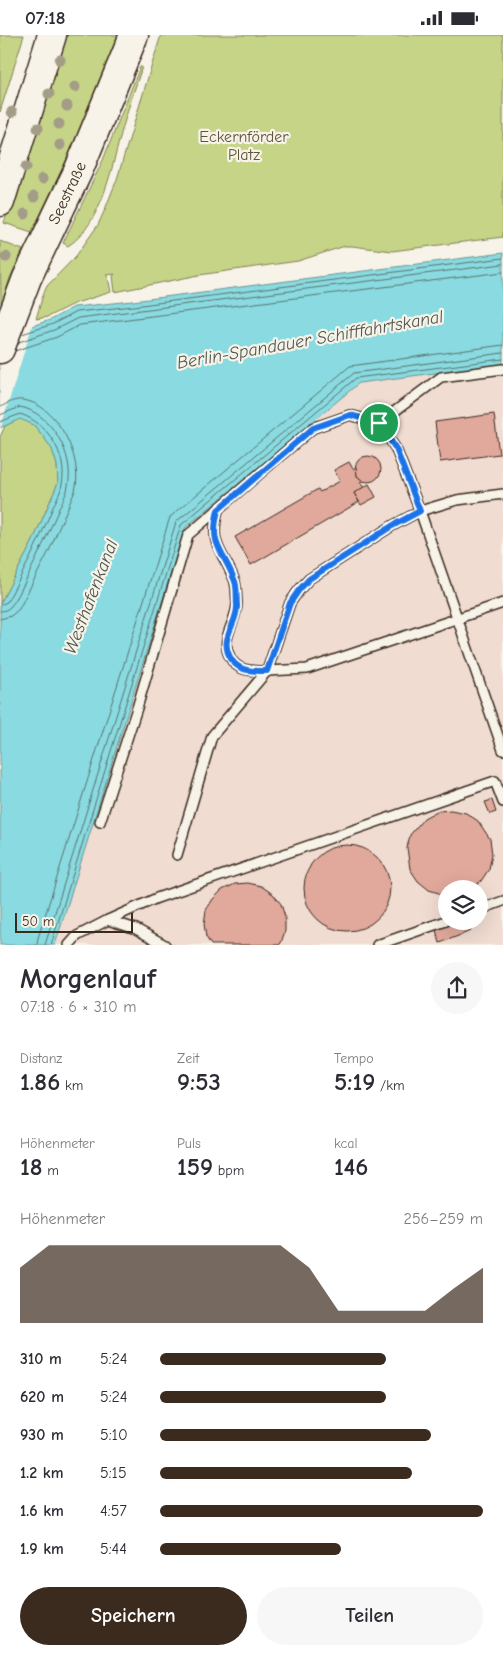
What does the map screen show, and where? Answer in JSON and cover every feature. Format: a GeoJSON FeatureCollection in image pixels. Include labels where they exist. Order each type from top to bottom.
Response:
{"type":"FeatureCollection","features":[{"type":"Feature","properties":{"kind":"main road"},"geometry":{"type":"LineString","coordinates":[[0,202],[52,35]]}},
{"type":"Feature","properties":{"kind":"main road","name":"Seestraße"},"geometry":{"type":"LineString","coordinates":[[0,349],[45,239],[79,169],[134,35]]}},
{"type":"Feature","properties":{"kind":"lane"},"geometry":{"type":"LineString","coordinates":[[379,423],[441,377],[503,369]]}},
{"type":"Feature","properties":{"kind":"lane"},"geometry":{"type":"LineString","coordinates":[[100,822],[137,708],[188,535],[313,428],[350,415],[379,423],[396,449],[420,511],[503,750]]}},
{"type":"Feature","properties":{"kind":"lane"},"geometry":{"type":"LineString","coordinates":[[177,855],[212,736],[267,671],[290,603],[299,590],[309,579],[392,526],[420,511],[457,500],[503,494]]}},
{"type":"Feature","properties":{"kind":"lane"},"geometry":{"type":"LineString","coordinates":[[218,510],[214,527],[218,549],[235,580],[237,609],[226,641],[228,655],[232,661],[243,669],[267,671],[307,669],[503,603]]}},
{"type":"Feature","properties":{"kind":"lane"},"geometry":{"type":"LineString","coordinates":[[69,945],[76,936],[157,898],[495,781],[503,802]]}},
{"type":"Feature","properties":{"kind":"lane"},"geometry":{"type":"LineString","coordinates":[[488,907],[503,901]]}},
{"type":"Feature","properties":{"kind":"lane"},"geometry":{"type":"LineString","coordinates":[[108,921],[136,929],[165,945]]}},
{"type":"Feature","properties":{"kind":"lane"},"geometry":{"type":"LineString","coordinates":[[377,945],[438,924]]}},
{"type":"Feature","properties":{"kind":"shaded area"},"geometry":{"type":"Polygon","coordinates":[[[503,364],[503,945],[55,945],[185,528],[359,383],[503,364]]]}},
{"type":"Feature","properties":{"kind":"green space"},"geometry":{"type":"Polygon","coordinates":[[[0,35],[24,35],[0,112],[0,35]]]}},
{"type":"Feature","properties":{"kind":"green space"},"geometry":{"type":"Polygon","coordinates":[[[62,35],[119,35],[85,121],[32,232],[4,223],[62,35]]]}},
{"type":"Feature","properties":{"kind":"green space","name":"Eckernförder Platz"},"geometry":{"type":"Polygon","coordinates":[[[161,35],[503,35],[503,237],[392,251],[345,246],[298,261],[199,275],[115,292],[113,276],[115,274],[106,275],[111,292],[73,304],[47,317],[36,319],[47,286],[76,256],[98,225],[106,207],[117,179],[161,35]]]}},
{"type":"Feature","properties":{"kind":"green space"},"geometry":{"type":"Polygon","coordinates":[[[140,67],[142,67],[104,193],[89,224],[80,236],[68,246],[63,243],[103,160],[140,67]]]}},
{"type":"Feature","properties":{"kind":"green space"},"geometry":{"type":"Polygon","coordinates":[[[0,241],[23,250],[10,278],[1,307],[0,241]]]}},
{"type":"Feature","properties":{"kind":"green space"},"geometry":{"type":"Polygon","coordinates":[[[20,418],[34,425],[52,449],[57,465],[58,483],[32,543],[0,604],[0,437],[5,426],[20,418]]]}},
{"type":"Feature","properties":{"kind":"water"},"geometry":{"type":"Polygon","coordinates":[[[503,253],[503,364],[359,383],[185,528],[55,945],[0,945],[0,604],[32,543],[58,483],[57,465],[52,449],[34,425],[20,419],[0,428],[0,336],[50,320],[74,307],[503,253]]]}},
{"type":"Feature","properties":{"kind":"pier"},"geometry":{"type":"Polygon","coordinates":[[[33,323],[0,430],[0,333],[33,323]]]}},
{"type":"Feature","properties":{"kind":"building"},"geometry":{"type":"Polygon","coordinates":[[[494,414],[499,454],[440,462],[435,422],[494,414]]]}},
{"type":"Feature","properties":{"kind":"building"},"geometry":{"type":"Polygon","coordinates":[[[368,456],[377,460],[381,469],[377,478],[368,482],[359,478],[355,469],[359,460],[368,456]]]}},
{"type":"Feature","properties":{"kind":"building"},"geometry":{"type":"Polygon","coordinates":[[[349,462],[353,469],[356,467],[357,476],[363,481],[360,482],[364,488],[354,493],[359,502],[251,565],[235,537],[318,489],[320,492],[340,481],[334,470],[349,462]]]}},
{"type":"Feature","properties":{"kind":"building"},"geometry":{"type":"Polygon","coordinates":[[[369,484],[376,497],[361,505],[354,493],[369,484]]]}},
{"type":"Feature","properties":{"kind":"building"},"geometry":{"type":"Polygon","coordinates":[[[492,800],[496,812],[490,814],[485,802],[492,800]]]}},
{"type":"Feature","properties":{"kind":"building"},"geometry":{"type":"Polygon","coordinates":[[[451,810],[466,813],[478,821],[490,839],[492,854],[489,869],[482,880],[438,880],[438,893],[429,890],[418,881],[410,869],[407,848],[410,835],[424,818],[437,811],[451,810]]]}},
{"type":"Feature","properties":{"kind":"building"},"geometry":{"type":"Polygon","coordinates":[[[347,845],[363,849],[377,858],[386,872],[390,888],[386,904],[377,918],[363,927],[347,931],[331,927],[317,918],[308,904],[304,888],[308,872],[317,858],[331,849],[347,845]]]}},
{"type":"Feature","properties":{"kind":"building"},"geometry":{"type":"Polygon","coordinates":[[[248,883],[261,886],[273,894],[281,904],[285,917],[285,931],[281,943],[279,945],[211,945],[206,937],[204,924],[206,910],[222,890],[235,884],[248,883]]]}},
{"type":"Feature","properties":{"kind":"building"},"geometry":{"type":"Polygon","coordinates":[[[438,926],[438,930],[471,931],[440,943],[435,927],[438,926]]]}},
{"type":"Feature","properties":{"kind":"route"},"geometry":{"type":"LineString","coordinates":[[350,415],[379,423],[396,449],[420,511],[392,526],[309,579],[290,603],[267,671],[249,671],[237,666],[228,655],[226,648],[227,635],[237,609],[235,580],[218,549],[214,527],[218,510],[313,428],[350,415]]}},
{"type":"Feature","properties":{"kind":"water label","name":"Berlin-Spandauer Schifffahrtskanal"},"geometry":{"type":"Point","coordinates":[310,340]}},
{"type":"Feature","properties":{"kind":"water label","name":"Westhafenkanal"},"geometry":{"type":"Point","coordinates":[91,597]}}]}
